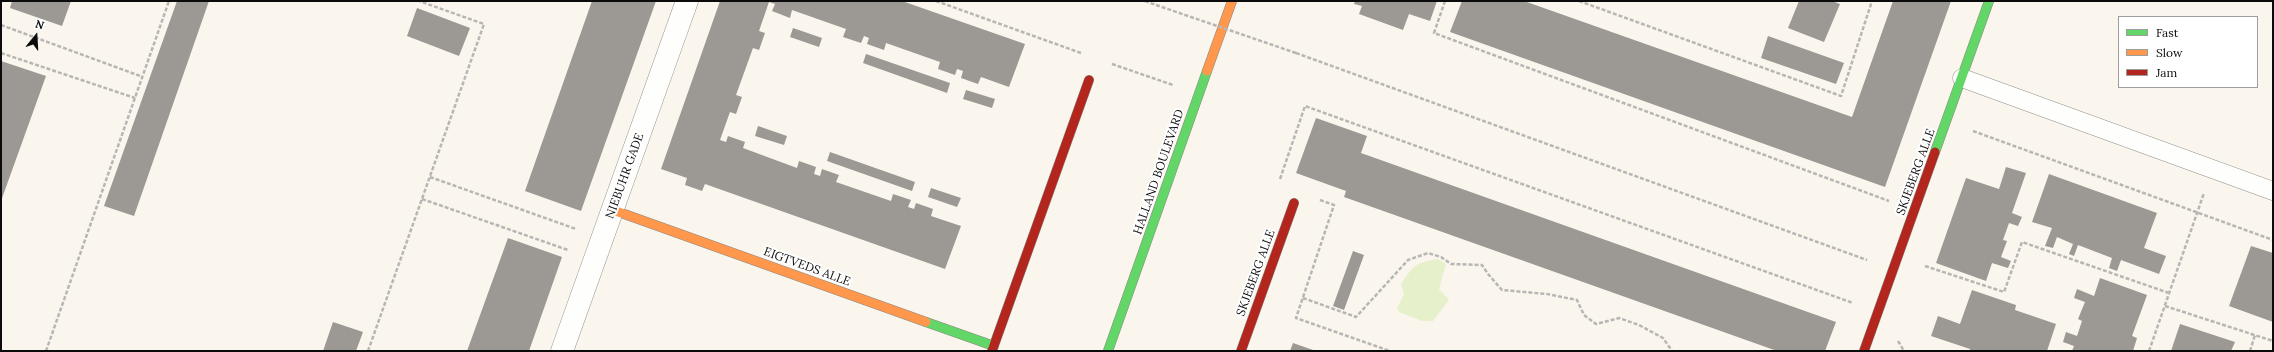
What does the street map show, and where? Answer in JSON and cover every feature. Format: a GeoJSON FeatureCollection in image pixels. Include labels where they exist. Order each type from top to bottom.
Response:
{"type":"FeatureCollection","features":[{"type":"Feature","properties":{"kind":"street","name":"NIEBUHR GADE"},"geometry":{"type":"LineString","coordinates":[[562,351],[687,1]]}},
{"type":"Feature","properties":{"kind":"street","name":"HALLAND BOULEVARD"},"geometry":{"type":"LineString","coordinates":[[1108,351],[1232,1]]}},
{"type":"Feature","properties":{"kind":"street","name":"SKJEBERG ALLE"},"geometry":{"type":"LineString","coordinates":[[1864,351],[1989,1]]}},
{"type":"Feature","properties":{"kind":"street","name":"EIGTVEDS ALLE"},"geometry":{"type":"LineString","coordinates":[[613,210],[993,349],[1089,80]]}},
{"type":"Feature","properties":{"kind":"street","name":"SKJEBERG ALLE"},"geometry":{"type":"LineString","coordinates":[[1241,351],[1294,203]]}},
{"type":"Feature","properties":{"kind":"lane"},"geometry":{"type":"LineString","coordinates":[[1962,78],[2273,191]]}},
{"type":"Feature","properties":{"kind":"path"},"geometry":{"type":"LineString","coordinates":[[46,351],[170,1]]}},
{"type":"Feature","properties":{"kind":"path"},"geometry":{"type":"LineString","coordinates":[[368,351],[484,24],[419,1]]}},
{"type":"Feature","properties":{"kind":"path"},"geometry":{"type":"LineString","coordinates":[[936,1],[1086,55]]}},
{"type":"Feature","properties":{"kind":"path"},"geometry":{"type":"LineString","coordinates":[[1144,1],[1296,53],[1893,269]]}},
{"type":"Feature","properties":{"kind":"path"},"geometry":{"type":"LineString","coordinates":[[1446,1],[1434,33],[1915,210]]}},
{"type":"Feature","properties":{"kind":"path"},"geometry":{"type":"LineString","coordinates":[[1580,1],[1841,96],[1872,1]]}},
{"type":"Feature","properties":{"kind":"path"},"geometry":{"type":"LineString","coordinates":[[1,25],[143,77]]}},
{"type":"Feature","properties":{"kind":"path"},"geometry":{"type":"LineString","coordinates":[[1,53],[135,98]]}},
{"type":"Feature","properties":{"kind":"path"},"geometry":{"type":"LineString","coordinates":[[1108,63],[1199,93]]}},
{"type":"Feature","properties":{"kind":"path"},"geometry":{"type":"LineString","coordinates":[[1278,186],[1305,106],[1878,312]]}},
{"type":"Feature","properties":{"kind":"path"},"geometry":{"type":"LineString","coordinates":[[1970,138],[1972,131],[2273,240]]}},
{"type":"Feature","properties":{"kind":"path"},"geometry":{"type":"LineString","coordinates":[[2149,351],[2212,169]]}},
{"type":"Feature","properties":{"kind":"path"},"geometry":{"type":"LineString","coordinates":[[430,177],[603,238]]}},
{"type":"Feature","properties":{"kind":"path"},"geometry":{"type":"LineString","coordinates":[[422,199],[595,260]]}},
{"type":"Feature","properties":{"kind":"path"},"geometry":{"type":"LineString","coordinates":[[1925,266],[2004,292],[2022,242],[2169,293]]}},
{"type":"Feature","properties":{"kind":"path"},"geometry":{"type":"LineString","coordinates":[[1303,298],[1356,317],[1408,260],[1428,253],[1441,257],[1451,264],[1482,265],[1502,290],[1547,294],[1577,300],[1584,315],[1596,324],[1618,318],[1639,325],[1663,338],[1672,351]]}},
{"type":"Feature","properties":{"kind":"path"},"geometry":{"type":"LineString","coordinates":[[1922,274],[1927,259]]}},
{"type":"Feature","properties":{"kind":"path"},"geometry":{"type":"LineString","coordinates":[[2165,306],[2273,341]]}},
{"type":"Feature","properties":{"kind":"path"},"geometry":{"type":"LineString","coordinates":[[1296,318],[1390,351]]}},
{"type":"Feature","properties":{"kind":"path"},"geometry":{"type":"LineString","coordinates":[[2250,351],[2255,335]]}},
{"type":"Feature","properties":{"kind":"green space"},"geometry":{"type":"Polygon","coordinates":[[[1438,259],[1446,264],[1439,289],[1449,300],[1433,321],[1422,321],[1399,312],[1397,308],[1404,294],[1401,284],[1409,273],[1420,263],[1438,259]]]}},
{"type":"Feature","properties":{"kind":"building"},"geometry":{"type":"Polygon","coordinates":[[[12,1],[71,1],[62,26],[10,8],[12,1]]]}},
{"type":"Feature","properties":{"kind":"building"},"geometry":{"type":"Polygon","coordinates":[[[177,1],[209,1],[134,216],[104,206],[177,1]]]}},
{"type":"Feature","properties":{"kind":"building"},"geometry":{"type":"Polygon","coordinates":[[[592,1],[656,1],[581,211],[525,191],[592,1]]]}},
{"type":"Feature","properties":{"kind":"building"},"geometry":{"type":"Polygon","coordinates":[[[720,1],[902,1],[1025,44],[1009,87],[981,77],[978,84],[961,78],[963,71],[957,69],[955,75],[938,69],[940,62],[886,43],[884,50],[867,44],[869,38],[864,36],[861,43],[843,37],[846,29],[792,10],[790,18],[772,11],[775,4],[769,2],[759,31],[765,33],[759,50],[753,48],[736,95],[742,97],[736,114],[730,112],[720,140],[726,142],[728,136],[745,142],[743,148],[797,168],[799,161],[816,167],[814,174],[820,176],[822,169],[839,175],[836,182],[891,201],[893,194],[911,200],[908,207],[914,209],[916,203],[933,209],[931,216],[961,226],[945,269],[705,184],[702,191],[685,185],[687,178],[661,169],[720,1]]]}},
{"type":"Feature","properties":{"kind":"building"},"geometry":{"type":"Polygon","coordinates":[[[1355,1],[1437,1],[1430,21],[1409,14],[1403,30],[1359,14],[1362,6],[1354,4],[1355,1]]]}},
{"type":"Feature","properties":{"kind":"building"},"geometry":{"type":"Polygon","coordinates":[[[1462,1],[1524,1],[1852,117],[1893,1],[1951,1],[1885,187],[1450,32],[1462,1]]]}},
{"type":"Feature","properties":{"kind":"building"},"geometry":{"type":"Polygon","coordinates":[[[1799,1],[1832,1],[1840,4],[1824,42],[1788,28],[1799,1]]]}},
{"type":"Feature","properties":{"kind":"building"},"geometry":{"type":"Polygon","coordinates":[[[417,8],[470,28],[459,56],[407,36],[417,8]]]}},
{"type":"Feature","properties":{"kind":"building"},"geometry":{"type":"Polygon","coordinates":[[[793,28],[822,38],[819,47],[790,37],[793,28]]]}},
{"type":"Feature","properties":{"kind":"building"},"geometry":{"type":"Polygon","coordinates":[[[1768,36],[1844,63],[1836,84],[1761,58],[1768,36]]]}},
{"type":"Feature","properties":{"kind":"building"},"geometry":{"type":"Polygon","coordinates":[[[866,54],[950,83],[947,93],[863,63],[866,54]]]}},
{"type":"Feature","properties":{"kind":"building"},"geometry":{"type":"Polygon","coordinates":[[[1,61],[46,76],[1,201],[1,61]]]}},
{"type":"Feature","properties":{"kind":"building"},"geometry":{"type":"Polygon","coordinates":[[[966,90],[995,99],[992,108],[963,99],[966,90]]]}},
{"type":"Feature","properties":{"kind":"building"},"geometry":{"type":"Polygon","coordinates":[[[1316,118],[1367,136],[1361,153],[1836,322],[1825,351],[1777,351],[1344,197],[1346,191],[1296,173],[1316,118]]]}},
{"type":"Feature","properties":{"kind":"building"},"geometry":{"type":"Polygon","coordinates":[[[758,126],[787,136],[784,145],[755,136],[758,126]]]}},
{"type":"Feature","properties":{"kind":"building"},"geometry":{"type":"Polygon","coordinates":[[[830,152],[915,182],[912,191],[827,161],[830,152]]]}},
{"type":"Feature","properties":{"kind":"building"},"geometry":{"type":"Polygon","coordinates":[[[2006,167],[2026,173],[2012,213],[2022,217],[2018,226],[2009,223],[2003,240],[2007,241],[2001,257],[2011,261],[2008,268],[1992,263],[1986,281],[1936,263],[1966,178],[1999,189],[2006,167]]]}},
{"type":"Feature","properties":{"kind":"building"},"geometry":{"type":"Polygon","coordinates":[[[2049,174],[2157,213],[2144,248],[2166,256],[2159,274],[2121,260],[2117,271],[2109,268],[2112,258],[2078,245],[2074,256],[2069,254],[2073,244],[2057,237],[2053,248],[2045,246],[2052,228],[2032,222],[2049,174]]]}},
{"type":"Feature","properties":{"kind":"building"},"geometry":{"type":"Polygon","coordinates":[[[931,188],[961,198],[957,207],[928,197],[931,188]]]}},
{"type":"Feature","properties":{"kind":"building"},"geometry":{"type":"Polygon","coordinates":[[[508,238],[562,257],[529,351],[467,351],[508,238]]]}},
{"type":"Feature","properties":{"kind":"building"},"geometry":{"type":"Polygon","coordinates":[[[2251,246],[2273,253],[2273,322],[2229,306],[2251,246]]]}},
{"type":"Feature","properties":{"kind":"building"},"geometry":{"type":"Polygon","coordinates":[[[1353,251],[1364,255],[1344,310],[1333,306],[1353,251]]]}},
{"type":"Feature","properties":{"kind":"building"},"geometry":{"type":"Polygon","coordinates":[[[2100,278],[2147,295],[2132,336],[2137,338],[2133,351],[2072,351],[2074,346],[2063,342],[2066,332],[2077,336],[2082,321],[2078,319],[2085,302],[2074,298],[2077,289],[2094,296],[2100,278]]]}},
{"type":"Feature","properties":{"kind":"building"},"geometry":{"type":"Polygon","coordinates":[[[1972,290],[2016,305],[2015,310],[2056,324],[2047,351],[1970,351],[1970,349],[1931,336],[1938,316],[1960,324],[1972,290]]]}},
{"type":"Feature","properties":{"kind":"building"},"geometry":{"type":"Polygon","coordinates":[[[333,322],[363,332],[356,351],[323,351],[333,322]]]}},
{"type":"Feature","properties":{"kind":"building"},"geometry":{"type":"Polygon","coordinates":[[[2180,324],[2235,342],[2231,351],[2171,351],[2180,324]]]}},
{"type":"Feature","properties":{"kind":"building"},"geometry":{"type":"Polygon","coordinates":[[[1293,343],[1316,351],[1290,351],[1293,343]]]}},
{"type":"Feature","properties":{"kind":"traffic: fast"},"geometry":{"type":"LineString","coordinates":[[1935,152],[1989,1]]}},
{"type":"Feature","properties":{"kind":"traffic: fast"},"geometry":{"type":"LineString","coordinates":[[1108,351],[1207,71]]}},
{"type":"Feature","properties":{"kind":"traffic: fast"},"geometry":{"type":"LineString","coordinates":[[926,322],[994,346]]}},
{"type":"Feature","properties":{"kind":"traffic: slow"},"geometry":{"type":"LineString","coordinates":[[1207,71],[1232,1]]}},
{"type":"Feature","properties":{"kind":"traffic: slow"},"geometry":{"type":"LineString","coordinates":[[613,210],[926,322]]}},
{"type":"Feature","properties":{"kind":"traffic: jam"},"geometry":{"type":"LineString","coordinates":[[992,351],[1089,80]]}},
{"type":"Feature","properties":{"kind":"traffic: jam"},"geometry":{"type":"LineString","coordinates":[[1864,351],[1935,152]]}},
{"type":"Feature","properties":{"kind":"traffic: jam"},"geometry":{"type":"LineString","coordinates":[[1241,351],[1294,203]]}}]}
